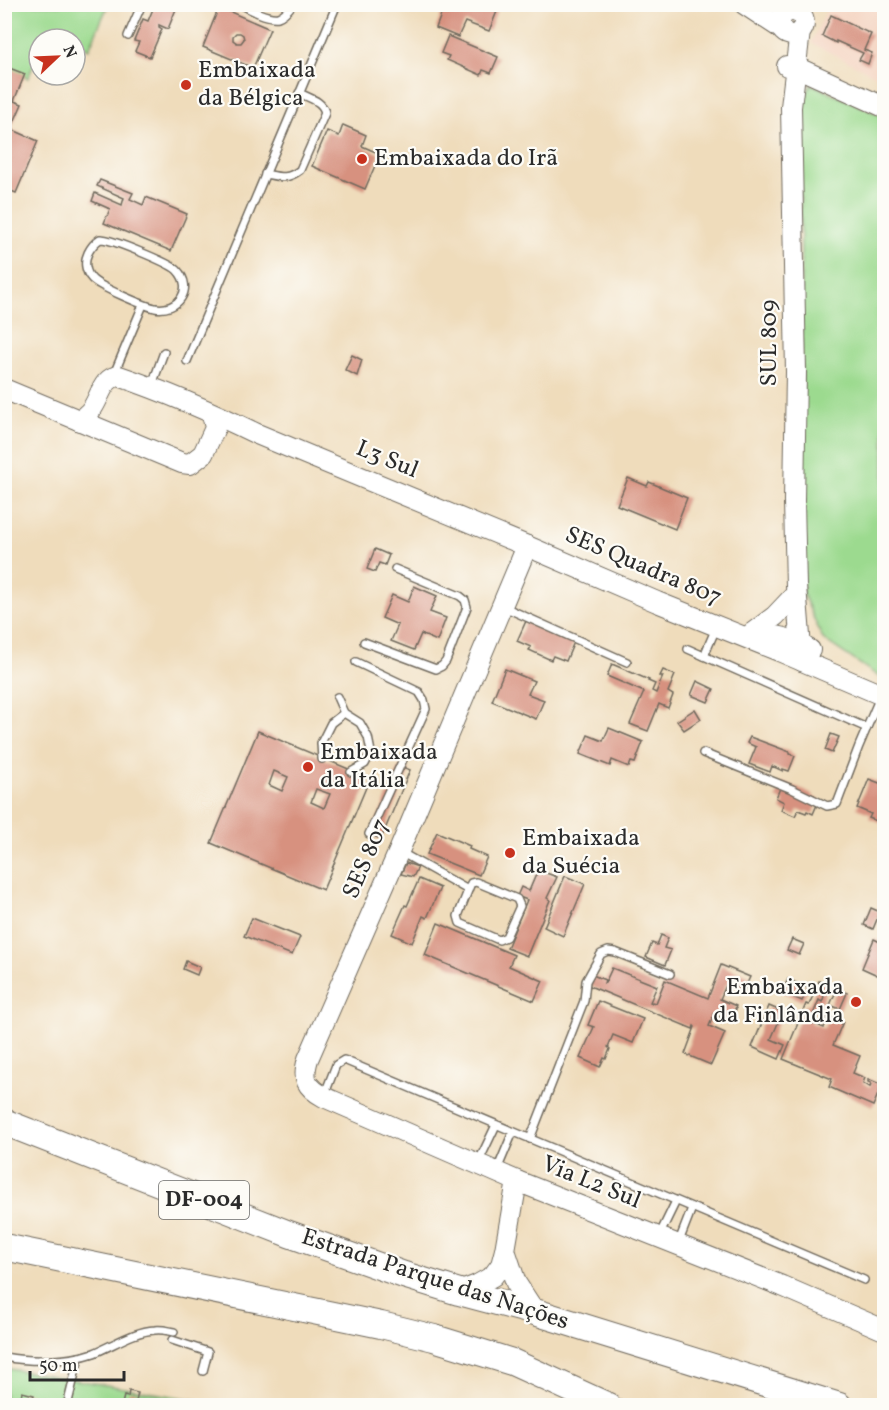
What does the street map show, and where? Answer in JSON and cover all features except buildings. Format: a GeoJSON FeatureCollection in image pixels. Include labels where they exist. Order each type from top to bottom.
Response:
{"type":"FeatureCollection","features":[{"type":"Feature","properties":{"kind":"highway","name":"Estrada Parque das Nações"},"geometry":{"type":"LineString","coordinates":[[4,1122],[289,1234],[404,1275],[535,1312],[836,1405]]}},
{"type":"Feature","properties":{"kind":"highway"},"geometry":{"type":"LineString","coordinates":[[4,1129],[48,1139]]}},
{"type":"Feature","properties":{"kind":"highway"},"geometry":{"type":"LineString","coordinates":[[4,1247],[381,1324],[512,1362],[608,1406]]}},
{"type":"Feature","properties":{"kind":"street"},"geometry":{"type":"LineString","coordinates":[[744,4],[793,18]]}},
{"type":"Feature","properties":{"kind":"street"},"geometry":{"type":"LineString","coordinates":[[766,4],[793,18]]}},
{"type":"Feature","properties":{"kind":"street","name":"SUL 809"},"geometry":{"type":"LineString","coordinates":[[791,648],[796,599],[794,501],[796,372],[791,99],[793,18]]}},
{"type":"Feature","properties":{"kind":"street"},"geometry":{"type":"LineString","coordinates":[[792,67],[885,107]]}},
{"type":"Feature","properties":{"kind":"street"},"geometry":{"type":"LineString","coordinates":[[88,419],[108,380],[113,376]]}},
{"type":"Feature","properties":{"kind":"street","name":"L3 Sul"},"geometry":{"type":"LineString","coordinates":[[113,376],[151,387],[218,421],[257,434],[527,546]]}},
{"type":"Feature","properties":{"kind":"street"},"geometry":{"type":"LineString","coordinates":[[4,389],[88,419],[182,463],[190,464],[203,454],[218,421]]}},
{"type":"Feature","properties":{"kind":"street","name":"SES 807"},"geometry":{"type":"LineString","coordinates":[[308,1059],[399,851],[527,546]]}},
{"type":"Feature","properties":{"kind":"street","name":"SES Quadra 807"},"geometry":{"type":"LineString","coordinates":[[527,546],[716,626],[745,634],[767,634],[856,684],[883,695]]}},
{"type":"Feature","properties":{"kind":"street"},"geometry":{"type":"LineString","coordinates":[[745,634],[775,616],[796,599],[822,651],[835,667]]}},
{"type":"Feature","properties":{"kind":"street","name":"SES Quadra 807"},"geometry":{"type":"LineString","coordinates":[[791,648],[835,667],[856,684]]}},
{"type":"Feature","properties":{"kind":"street","name":"Via L2 Sul"},"geometry":{"type":"LineString","coordinates":[[308,1059],[305,1069],[306,1080],[315,1092],[324,1097],[517,1181],[782,1286],[885,1330]]}},
{"type":"Feature","properties":{"kind":"street"},"geometry":{"type":"LineString","coordinates":[[459,1292],[493,1276],[501,1265],[517,1181]]}},
{"type":"Feature","properties":{"kind":"street"},"geometry":{"type":"LineString","coordinates":[[505,1250],[516,1283],[535,1312]]}},
{"type":"Feature","properties":{"kind":"lane"},"geometry":{"type":"LineString","coordinates":[[129,36],[142,4]]}},
{"type":"Feature","properties":{"kind":"lane"},"geometry":{"type":"LineString","coordinates":[[241,4],[276,17],[293,4]]}},
{"type":"Feature","properties":{"kind":"lane"},"geometry":{"type":"LineString","coordinates":[[187,361],[337,4]]}},
{"type":"Feature","properties":{"kind":"lane"},"geometry":{"type":"LineString","coordinates":[[265,174],[284,177],[292,176],[300,170],[325,113],[321,104],[299,93]]}},
{"type":"Feature","properties":{"kind":"lane"},"geometry":{"type":"LineString","coordinates":[[105,239],[176,270],[184,284],[182,298],[178,303],[164,309],[143,305],[93,280],[89,275],[85,261],[96,241],[105,239]]}},
{"type":"Feature","properties":{"kind":"lane"},"geometry":{"type":"LineString","coordinates":[[113,376],[143,305]]}},
{"type":"Feature","properties":{"kind":"lane"},"geometry":{"type":"LineString","coordinates":[[151,387],[164,352]]}},
{"type":"Feature","properties":{"kind":"lane"},"geometry":{"type":"LineString","coordinates":[[364,642],[436,669],[446,662],[467,607],[465,600],[395,568]]}},
{"type":"Feature","properties":{"kind":"lane"},"geometry":{"type":"LineString","coordinates":[[502,606],[627,662]]}},
{"type":"Feature","properties":{"kind":"lane"},"geometry":{"type":"LineString","coordinates":[[704,656],[716,626]]}},
{"type":"Feature","properties":{"kind":"lane"},"geometry":{"type":"LineString","coordinates":[[688,649],[867,728]]}},
{"type":"Feature","properties":{"kind":"lane"},"geometry":{"type":"LineString","coordinates":[[356,662],[418,692],[424,700],[426,709],[369,834]]}},
{"type":"Feature","properties":{"kind":"lane"},"geometry":{"type":"LineString","coordinates":[[703,753],[831,806],[837,804],[867,728],[883,695]]}},
{"type":"Feature","properties":{"kind":"lane"},"geometry":{"type":"LineString","coordinates":[[337,697],[344,713],[360,723],[368,737],[371,752],[365,764],[351,772]]}},
{"type":"Feature","properties":{"kind":"lane"},"geometry":{"type":"LineString","coordinates":[[322,759],[321,743],[331,723],[344,713]]}},
{"type":"Feature","properties":{"kind":"lane"},"geometry":{"type":"LineString","coordinates":[[399,851],[468,890]]}},
{"type":"Feature","properties":{"kind":"lane"},"geometry":{"type":"LineString","coordinates":[[476,882],[517,899],[520,906],[507,937],[499,940],[460,922],[458,916],[468,890],[471,883],[476,882]]}},
{"type":"Feature","properties":{"kind":"lane"},"geometry":{"type":"LineString","coordinates":[[530,1139],[584,1001],[586,981],[601,954],[608,951],[615,952],[670,974]]}},
{"type":"Feature","properties":{"kind":"lane"},"geometry":{"type":"LineString","coordinates":[[324,1097],[336,1065],[344,1060],[864,1280]]}},
{"type":"Feature","properties":{"kind":"lane"},"geometry":{"type":"LineString","coordinates":[[478,1164],[496,1125]]}},
{"type":"Feature","properties":{"kind":"lane"},"geometry":{"type":"LineString","coordinates":[[496,1172],[513,1132]]}},
{"type":"Feature","properties":{"kind":"lane"},"geometry":{"type":"LineString","coordinates":[[659,1238],[676,1201]]}},
{"type":"Feature","properties":{"kind":"lane"},"geometry":{"type":"LineString","coordinates":[[677,1245],[692,1208]]}},
{"type":"Feature","properties":{"kind":"lane"},"geometry":{"type":"LineString","coordinates":[[4,1357],[42,1360],[79,1357],[158,1329],[208,1352],[203,1371]]}},
{"type":"Feature","properties":{"kind":"lane"},"geometry":{"type":"LineString","coordinates":[[67,1406],[79,1357]]}},
{"type":"Feature","properties":{"kind":"shaded area"},"geometry":{"type":"Polygon","coordinates":[[[829,5],[884,5],[884,80],[811,43],[829,5]]]}},
{"type":"Feature","properties":{"kind":"green space"},"geometry":{"type":"Polygon","coordinates":[[[4,5],[108,5],[89,49],[87,48],[87,27],[27,27],[27,78],[5,69],[4,5]]]}},
{"type":"Feature","properties":{"kind":"green space"},"geometry":{"type":"Polygon","coordinates":[[[811,84],[884,117],[884,680],[823,639],[803,594],[800,110],[811,84]]]}},
{"type":"Feature","properties":{"kind":"green space"},"geometry":{"type":"Polygon","coordinates":[[[4,1368],[196,1400],[213,1405],[5,1405],[4,1368]]]}},
{"type":"Feature","properties":{"kind":"place","name":"Embaixada da Bélgica"},"geometry":{"type":"Point","coordinates":[186,85]}},
{"type":"Feature","properties":{"kind":"place","name":"Embaixada do Irã"},"geometry":{"type":"Point","coordinates":[362,159]}},
{"type":"Feature","properties":{"kind":"place","name":"Embaixada da Itália"},"geometry":{"type":"Point","coordinates":[308,767]}},
{"type":"Feature","properties":{"kind":"place","name":"Embaixada da Suécia"},"geometry":{"type":"Point","coordinates":[510,853]}},
{"type":"Feature","properties":{"kind":"place","name":"Embaixada da Finlândia"},"geometry":{"type":"Point","coordinates":[856,1002]}}]}
